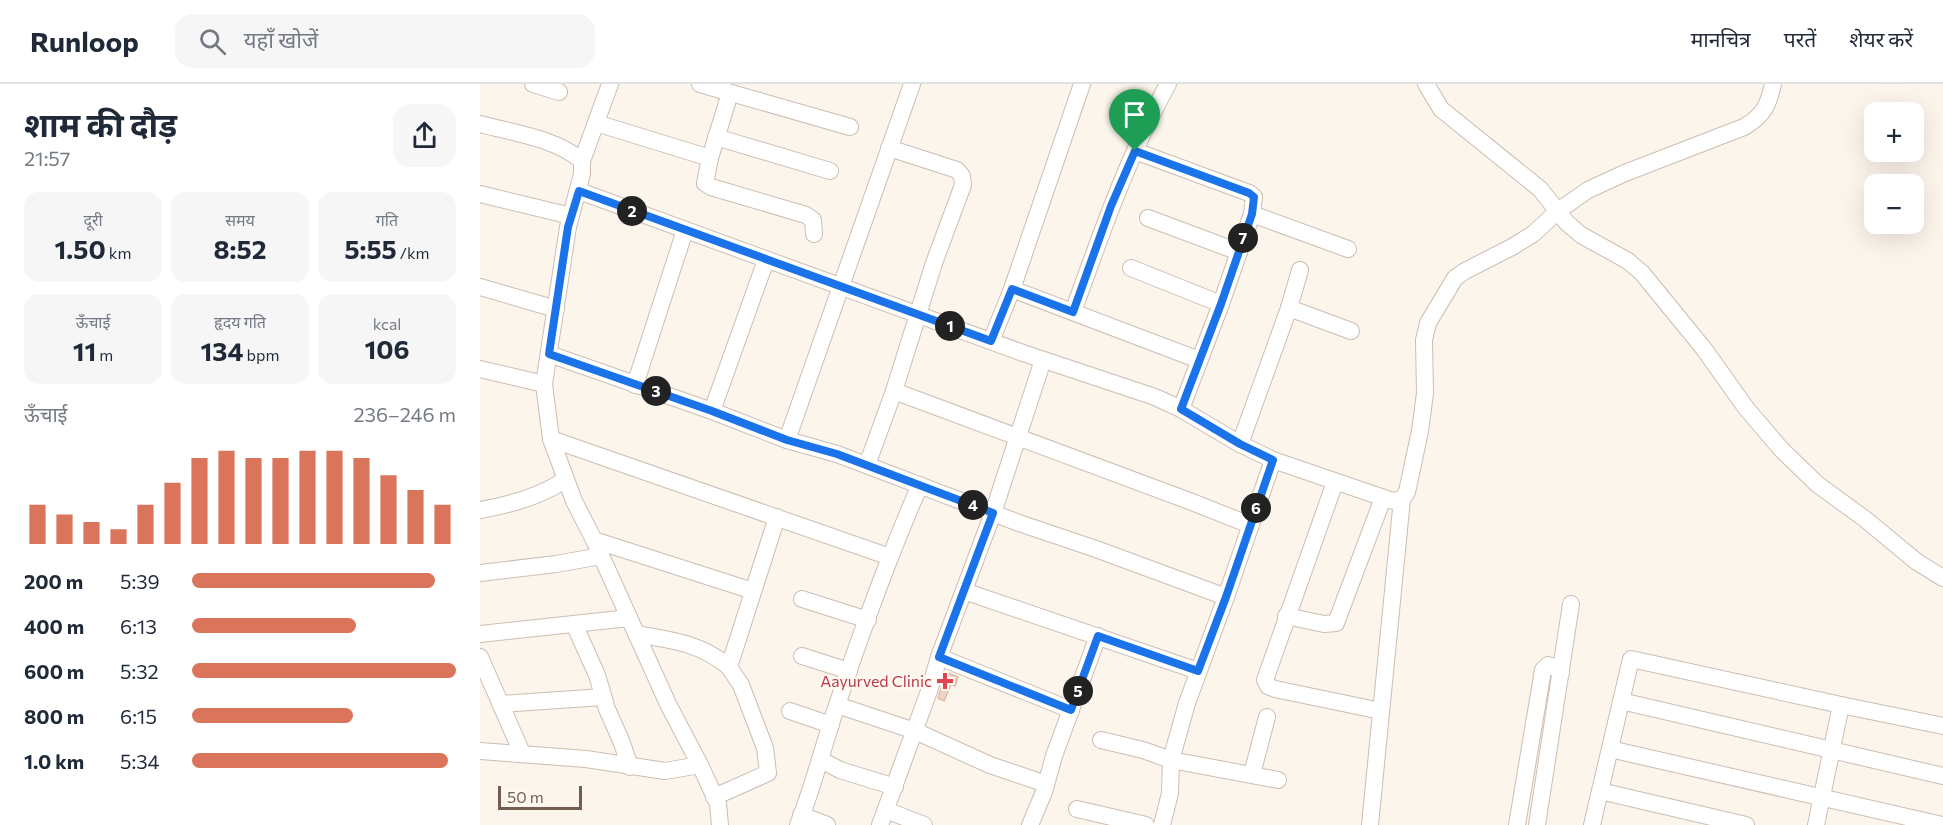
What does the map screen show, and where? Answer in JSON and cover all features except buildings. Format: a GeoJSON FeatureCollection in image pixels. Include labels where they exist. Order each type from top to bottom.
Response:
{"type":"FeatureCollection","features":[{"type":"Feature","properties":{"kind":"street"},"geometry":{"type":"LineString","coordinates":[[532,84],[559,92]]}},
{"type":"Feature","properties":{"kind":"street"},"geometry":{"type":"LineString","coordinates":[[610,84],[582,161],[579,191],[571,216],[544,384],[551,439],[565,480],[668,704],[718,804],[720,825]]}},
{"type":"Feature","properties":{"kind":"street"},"geometry":{"type":"LineString","coordinates":[[700,84],[850,127]]}},
{"type":"Feature","properties":{"kind":"street"},"geometry":{"type":"LineString","coordinates":[[787,440],[912,84]]}},
{"type":"Feature","properties":{"kind":"street"},"geometry":{"type":"LineString","coordinates":[[991,341],[1012,289],[1082,84]]}},
{"type":"Feature","properties":{"kind":"street"},"geometry":{"type":"LineString","coordinates":[[1073,312],[1111,206],[1154,108],[1168,84]]}},
{"type":"Feature","properties":{"kind":"street"},"geometry":{"type":"LineString","coordinates":[[1426,84],[1441,109],[1454,122],[1525,176],[1567,223],[1581,235],[1628,261],[1642,273],[1704,349],[1746,408],[1781,449],[1817,484],[1865,519],[1917,562],[1943,578]]}},
{"type":"Feature","properties":{"kind":"street"},"geometry":{"type":"LineString","coordinates":[[1370,825],[1402,499],[1407,492],[1420,431],[1425,393],[1424,340],[1428,324],[1455,278],[1465,271],[1533,234],[1558,211],[1588,190],[1625,173],[1744,127],[1759,118],[1768,104],[1773,84]]}},
{"type":"Feature","properties":{"kind":"street"},"geometry":{"type":"LineString","coordinates":[[730,93],[704,178],[707,186],[806,215],[813,220],[814,234]]}},
{"type":"Feature","properties":{"kind":"street"},"geometry":{"type":"LineString","coordinates":[[596,123],[710,158]]}},
{"type":"Feature","properties":{"kind":"street"},"geometry":{"type":"LineString","coordinates":[[480,124],[553,144],[572,153],[582,161]]}},
{"type":"Feature","properties":{"kind":"street"},"geometry":{"type":"LineString","coordinates":[[716,137],[830,171]]}},
{"type":"Feature","properties":{"kind":"street"},"geometry":{"type":"LineString","coordinates":[[867,465],[894,391],[934,263],[963,185],[962,176],[957,170],[890,148]]}},
{"type":"Feature","properties":{"kind":"street"},"geometry":{"type":"LineString","coordinates":[[1135,151],[1249,193],[1254,197],[1252,214],[1239,252],[1181,409]]}},
{"type":"Feature","properties":{"kind":"street"},"geometry":{"type":"LineString","coordinates":[[579,191],[1043,360],[1119,384],[1181,409],[1240,444],[1273,460],[1383,498],[1393,501],[1402,499]]}},
{"type":"Feature","properties":{"kind":"street"},"geometry":{"type":"LineString","coordinates":[[480,194],[571,216]]}},
{"type":"Feature","properties":{"kind":"street"},"geometry":{"type":"LineString","coordinates":[[1252,214],[1348,249]]}},
{"type":"Feature","properties":{"kind":"street"},"geometry":{"type":"LineString","coordinates":[[1148,218],[1239,252]]}},
{"type":"Feature","properties":{"kind":"street"},"geometry":{"type":"LineString","coordinates":[[635,385],[685,230]]}},
{"type":"Feature","properties":{"kind":"street"},"geometry":{"type":"LineString","coordinates":[[712,411],[766,260]]}},
{"type":"Feature","properties":{"kind":"street"},"geometry":{"type":"LineString","coordinates":[[1131,268],[1221,304]]}},
{"type":"Feature","properties":{"kind":"street"},"geometry":{"type":"LineString","coordinates":[[1240,444],[1289,308],[1300,270]]}},
{"type":"Feature","properties":{"kind":"street"},"geometry":{"type":"LineString","coordinates":[[480,287],[556,309]]}},
{"type":"Feature","properties":{"kind":"street"},"geometry":{"type":"LineString","coordinates":[[1012,289],[1199,360]]}},
{"type":"Feature","properties":{"kind":"street"},"geometry":{"type":"LineString","coordinates":[[1289,308],[1352,331]]}},
{"type":"Feature","properties":{"kind":"street"},"geometry":{"type":"LineString","coordinates":[[549,354],[787,440],[837,454],[1226,597]]}},
{"type":"Feature","properties":{"kind":"street"},"geometry":{"type":"LineString","coordinates":[[924,825],[883,818],[939,657],[993,513],[1043,360]]}},
{"type":"Feature","properties":{"kind":"street"},"geometry":{"type":"LineString","coordinates":[[480,369],[544,384]]}},
{"type":"Feature","properties":{"kind":"street"},"geometry":{"type":"LineString","coordinates":[[894,391],[1192,501],[1250,525]]}},
{"type":"Feature","properties":{"kind":"street"},"geometry":{"type":"LineString","coordinates":[[551,439],[890,557]]}},
{"type":"Feature","properties":{"kind":"street"},"geometry":{"type":"LineString","coordinates":[[1162,825],[1170,793],[1171,760],[1187,703],[1273,460]]}},
{"type":"Feature","properties":{"kind":"street"},"geometry":{"type":"LineString","coordinates":[[480,510],[526,500],[550,490],[565,480]]}},
{"type":"Feature","properties":{"kind":"street"},"geometry":{"type":"LineString","coordinates":[[1335,482],[1264,680],[1268,686],[1275,689],[1381,711]]}},
{"type":"Feature","properties":{"kind":"street"},"geometry":{"type":"LineString","coordinates":[[827,825],[800,820],[849,671],[890,557],[920,485]]}},
{"type":"Feature","properties":{"kind":"street"},"geometry":{"type":"LineString","coordinates":[[1286,615],[1324,624],[1336,623],[1383,498]]}},
{"type":"Feature","properties":{"kind":"street"},"geometry":{"type":"LineString","coordinates":[[729,666],[777,517]]}},
{"type":"Feature","properties":{"kind":"street"},"geometry":{"type":"LineString","coordinates":[[594,540],[753,591]]}},
{"type":"Feature","properties":{"kind":"street"},"geometry":{"type":"LineString","coordinates":[[480,573],[601,556]]}},
{"type":"Feature","properties":{"kind":"street"},"geometry":{"type":"LineString","coordinates":[[964,591],[1198,671]]}},
{"type":"Feature","properties":{"kind":"street"},"geometry":{"type":"LineString","coordinates":[[802,599],[868,620]]}},
{"type":"Feature","properties":{"kind":"street"},"geometry":{"type":"LineString","coordinates":[[1537,825],[1571,604]]}},
{"type":"Feature","properties":{"kind":"street"},"geometry":{"type":"LineString","coordinates":[[480,634],[629,618]]}},
{"type":"Feature","properties":{"kind":"street"},"geometry":{"type":"LineString","coordinates":[[574,624],[597,675],[630,767]]}},
{"type":"Feature","properties":{"kind":"street"},"geometry":{"type":"LineString","coordinates":[[636,634],[699,647],[715,655],[729,666],[741,685],[765,748],[768,772],[714,797]]}},
{"type":"Feature","properties":{"kind":"street"},"geometry":{"type":"LineString","coordinates":[[1030,825],[1098,636]]}},
{"type":"Feature","properties":{"kind":"street"},"geometry":{"type":"LineString","coordinates":[[802,656],[849,671]]}},
{"type":"Feature","properties":{"kind":"street"},"geometry":{"type":"LineString","coordinates":[[480,657],[522,753]]}},
{"type":"Feature","properties":{"kind":"street"},"geometry":{"type":"LineString","coordinates":[[939,657],[1071,710]]}},
{"type":"Feature","properties":{"kind":"street"},"geometry":{"type":"LineString","coordinates":[[1592,825],[1631,659],[1943,726]]}},
{"type":"Feature","properties":{"kind":"street"},"geometry":{"type":"LineString","coordinates":[[1517,825],[1543,670],[1548,665],[1561,673]]}},
{"type":"Feature","properties":{"kind":"street"},"geometry":{"type":"LineString","coordinates":[[500,704],[603,696]]}},
{"type":"Feature","properties":{"kind":"street"},"geometry":{"type":"LineString","coordinates":[[1621,701],[1943,776]]}},
{"type":"Feature","properties":{"kind":"street"},"geometry":{"type":"LineString","coordinates":[[837,705],[915,731],[990,765],[1046,784]]}},
{"type":"Feature","properties":{"kind":"street"},"geometry":{"type":"LineString","coordinates":[[1816,825],[1841,705]]}},
{"type":"Feature","properties":{"kind":"street"},"geometry":{"type":"LineString","coordinates":[[790,711],[831,725]]}},
{"type":"Feature","properties":{"kind":"street"},"geometry":{"type":"LineString","coordinates":[[1252,774],[1268,717]]}},
{"type":"Feature","properties":{"kind":"street"},"geometry":{"type":"LineString","coordinates":[[1101,740],[1143,750],[1171,760],[1278,780]]}},
{"type":"Feature","properties":{"kind":"street"},"geometry":{"type":"LineString","coordinates":[[1610,749],[1942,825]]}},
{"type":"Feature","properties":{"kind":"street"},"geometry":{"type":"LineString","coordinates":[[480,751],[586,759],[666,771],[700,765]]}},
{"type":"Feature","properties":{"kind":"street"},"geometry":{"type":"LineString","coordinates":[[821,760],[840,770],[895,787]]}},
{"type":"Feature","properties":{"kind":"street"},"geometry":{"type":"LineString","coordinates":[[1600,791],[1746,825]]}},
{"type":"Feature","properties":{"kind":"street"},"geometry":{"type":"LineString","coordinates":[[1077,809],[1146,825]]}},
{"type":"Feature","properties":{"kind":"place","name":"Aayurved Clinic"},"geometry":{"type":"Point","coordinates":[945,681]}},
{"type":"Feature","properties":{"kind":"route"},"geometry":{"type":"LineString","coordinates":[[1135,151],[1252,194],[1255,202],[1221,304],[1181,409],[1240,444],[1273,460],[1212,637],[1198,671],[1098,636],[1071,710],[939,657],[993,513],[837,454],[787,440],[549,354],[568,227],[579,191],[991,341],[1012,289],[1073,312],[1111,206],[1135,151]]}}]}
